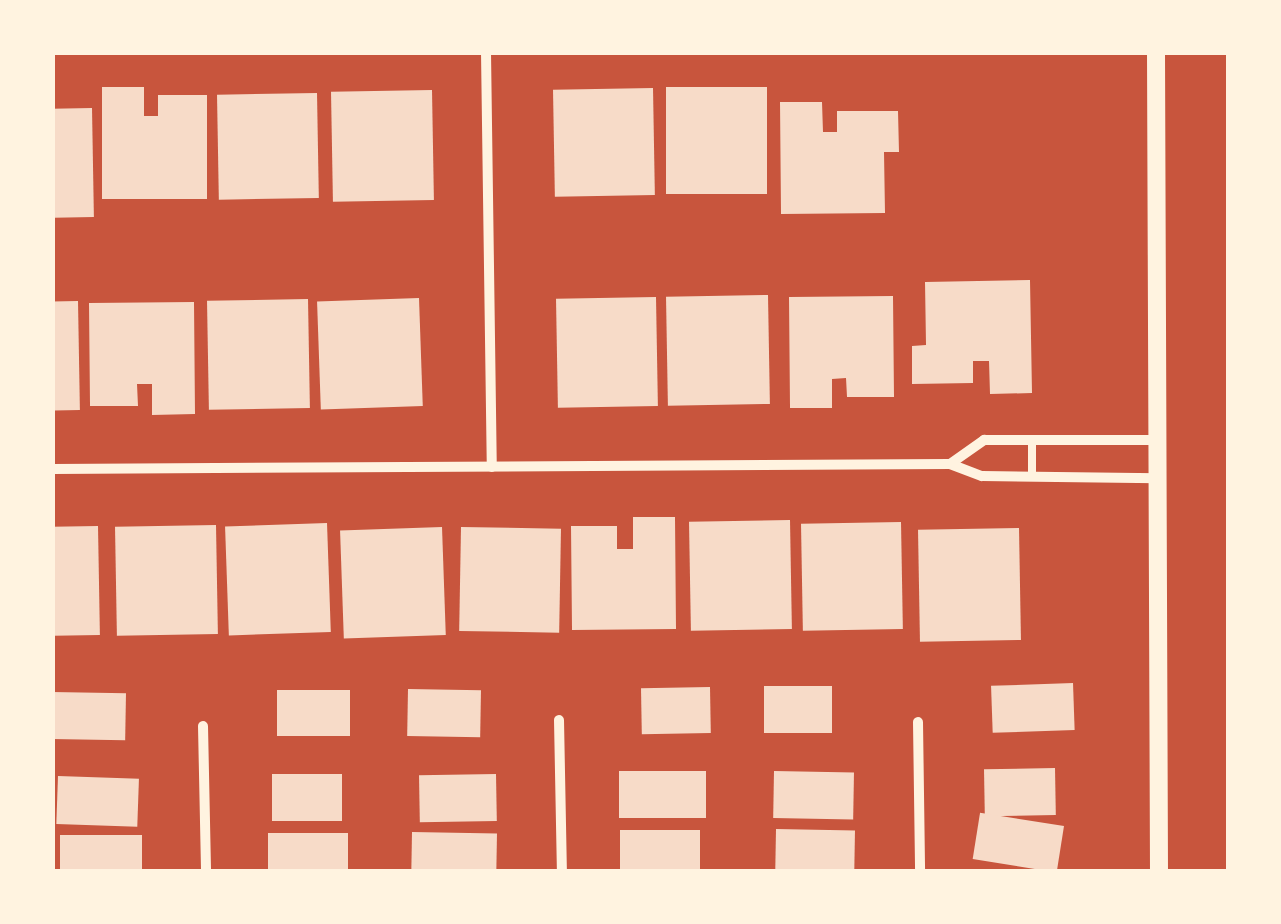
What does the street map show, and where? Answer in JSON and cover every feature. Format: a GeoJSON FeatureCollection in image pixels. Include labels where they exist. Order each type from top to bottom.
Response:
{"type":"FeatureCollection","features":[{"type":"Feature","properties":{"kind":"street"},"geometry":{"type":"LineString","coordinates":[[486,52],[492,467]]}},
{"type":"Feature","properties":{"kind":"street"},"geometry":{"type":"LineString","coordinates":[[1156,52],[1159,872]]}},
{"type":"Feature","properties":{"kind":"street"},"geometry":{"type":"LineString","coordinates":[[950,464],[984,440],[1158,440]]}},
{"type":"Feature","properties":{"kind":"street"},"geometry":{"type":"LineString","coordinates":[[52,469],[950,464],[982,476],[1158,478]]}},
{"type":"Feature","properties":{"kind":"street"},"geometry":{"type":"LineString","coordinates":[[559,720],[562,872]]}},
{"type":"Feature","properties":{"kind":"street"},"geometry":{"type":"LineString","coordinates":[[918,722],[920,872]]}},
{"type":"Feature","properties":{"kind":"street"},"geometry":{"type":"LineString","coordinates":[[203,726],[206,872]]}},
{"type":"Feature","properties":{"kind":"lane"},"geometry":{"type":"LineString","coordinates":[[1032,440],[1032,476]]}},
{"type":"Feature","properties":{"kind":"building"},"geometry":{"type":"Polygon","coordinates":[[[102,87],[144,87],[144,116],[158,116],[158,95],[207,95],[207,199],[102,199],[102,87]]]}},
{"type":"Feature","properties":{"kind":"building"},"geometry":{"type":"Polygon","coordinates":[[[666,87],[767,87],[767,194],[666,194],[666,87]]]}},
{"type":"Feature","properties":{"kind":"building"},"geometry":{"type":"Polygon","coordinates":[[[653,88],[655,195],[555,197],[553,90],[653,88]]]}},
{"type":"Feature","properties":{"kind":"building"},"geometry":{"type":"Polygon","coordinates":[[[432,90],[434,200],[333,202],[331,92],[432,90]]]}},
{"type":"Feature","properties":{"kind":"building"},"geometry":{"type":"Polygon","coordinates":[[[317,93],[319,198],[219,200],[217,95],[317,93]]]}},
{"type":"Feature","properties":{"kind":"building"},"geometry":{"type":"Polygon","coordinates":[[[780,102],[822,102],[823,132],[837,132],[837,111],[898,111],[899,152],[884,152],[885,213],[781,214],[780,102]]]}},
{"type":"Feature","properties":{"kind":"building"},"geometry":{"type":"Polygon","coordinates":[[[92,108],[94,217],[54,218],[52,109],[92,108]]]}},
{"type":"Feature","properties":{"kind":"building"},"geometry":{"type":"Polygon","coordinates":[[[1030,280],[1032,393],[990,394],[989,361],[973,361],[973,383],[912,384],[912,346],[926,345],[925,282],[1030,280]]]}},
{"type":"Feature","properties":{"kind":"building"},"geometry":{"type":"Polygon","coordinates":[[[768,295],[770,404],[668,406],[666,297],[768,295]]]}},
{"type":"Feature","properties":{"kind":"building"},"geometry":{"type":"Polygon","coordinates":[[[893,296],[894,397],[847,397],[846,378],[832,379],[832,408],[790,408],[789,297],[893,296]]]}},
{"type":"Feature","properties":{"kind":"building"},"geometry":{"type":"Polygon","coordinates":[[[656,297],[658,406],[558,408],[556,299],[656,297]]]}},
{"type":"Feature","properties":{"kind":"building"},"geometry":{"type":"Polygon","coordinates":[[[419,298],[423,406],[321,409],[317,302],[419,298]]]}},
{"type":"Feature","properties":{"kind":"building"},"geometry":{"type":"Polygon","coordinates":[[[308,299],[310,408],[209,410],[207,301],[308,299]]]}},
{"type":"Feature","properties":{"kind":"building"},"geometry":{"type":"Polygon","coordinates":[[[52,301],[78,301],[80,410],[54,410],[52,301]]]}},
{"type":"Feature","properties":{"kind":"building"},"geometry":{"type":"Polygon","coordinates":[[[194,302],[195,414],[152,415],[152,384],[137,384],[138,406],[90,406],[89,303],[194,302]]]}},
{"type":"Feature","properties":{"kind":"building"},"geometry":{"type":"Polygon","coordinates":[[[633,517],[675,517],[676,629],[572,630],[571,526],[617,526],[617,549],[633,549],[633,517]]]}},
{"type":"Feature","properties":{"kind":"building"},"geometry":{"type":"Polygon","coordinates":[[[790,520],[792,629],[691,631],[689,522],[790,520]]]}},
{"type":"Feature","properties":{"kind":"building"},"geometry":{"type":"Polygon","coordinates":[[[901,522],[903,629],[803,631],[801,524],[901,522]]]}},
{"type":"Feature","properties":{"kind":"building"},"geometry":{"type":"Polygon","coordinates":[[[327,523],[331,632],[229,635],[225,527],[327,523]]]}},
{"type":"Feature","properties":{"kind":"building"},"geometry":{"type":"Polygon","coordinates":[[[216,525],[218,634],[117,636],[115,527],[216,525]]]}},
{"type":"Feature","properties":{"kind":"building"},"geometry":{"type":"Polygon","coordinates":[[[98,526],[100,635],[54,636],[52,527],[98,526]]]}},
{"type":"Feature","properties":{"kind":"building"},"geometry":{"type":"Polygon","coordinates":[[[442,527],[446,635],[344,638],[340,531],[442,527]]]}},
{"type":"Feature","properties":{"kind":"building"},"geometry":{"type":"Polygon","coordinates":[[[461,527],[561,529],[559,633],[459,631],[461,527]]]}},
{"type":"Feature","properties":{"kind":"building"},"geometry":{"type":"Polygon","coordinates":[[[1019,528],[1021,640],[920,642],[918,530],[1019,528]]]}},
{"type":"Feature","properties":{"kind":"building"},"geometry":{"type":"Polygon","coordinates":[[[1073,683],[1075,730],[993,733],[991,686],[1073,683]]]}},
{"type":"Feature","properties":{"kind":"building"},"geometry":{"type":"Polygon","coordinates":[[[764,686],[832,686],[832,733],[764,733],[764,686]]]}},
{"type":"Feature","properties":{"kind":"building"},"geometry":{"type":"Polygon","coordinates":[[[710,687],[711,733],[642,734],[641,688],[710,687]]]}},
{"type":"Feature","properties":{"kind":"building"},"geometry":{"type":"Polygon","coordinates":[[[408,689],[481,690],[480,737],[407,736],[408,689]]]}},
{"type":"Feature","properties":{"kind":"building"},"geometry":{"type":"Polygon","coordinates":[[[277,690],[350,690],[350,736],[277,736],[277,690]]]}},
{"type":"Feature","properties":{"kind":"building"},"geometry":{"type":"Polygon","coordinates":[[[52,692],[126,693],[125,740],[52,739],[52,692]]]}},
{"type":"Feature","properties":{"kind":"building"},"geometry":{"type":"Polygon","coordinates":[[[1055,768],[1056,815],[985,816],[984,769],[1055,768]]]}},
{"type":"Feature","properties":{"kind":"building"},"geometry":{"type":"Polygon","coordinates":[[[619,771],[706,771],[706,818],[619,818],[619,771]]]}},
{"type":"Feature","properties":{"kind":"building"},"geometry":{"type":"Polygon","coordinates":[[[774,771],[854,772],[853,819],[773,818],[774,771]]]}},
{"type":"Feature","properties":{"kind":"building"},"geometry":{"type":"Polygon","coordinates":[[[272,774],[342,774],[342,821],[272,821],[272,774]]]}},
{"type":"Feature","properties":{"kind":"building"},"geometry":{"type":"Polygon","coordinates":[[[496,774],[497,821],[420,822],[419,775],[496,774]]]}},
{"type":"Feature","properties":{"kind":"building"},"geometry":{"type":"Polygon","coordinates":[[[58,776],[139,779],[137,827],[56,824],[58,776]]]}},
{"type":"Feature","properties":{"kind":"building"},"geometry":{"type":"Polygon","coordinates":[[[980,813],[1064,826],[1057,872],[973,859],[980,813]]]}},
{"type":"Feature","properties":{"kind":"building"},"geometry":{"type":"Polygon","coordinates":[[[776,829],[855,830],[854,872],[775,872],[776,829]]]}},
{"type":"Feature","properties":{"kind":"building"},"geometry":{"type":"Polygon","coordinates":[[[620,830],[700,830],[700,872],[620,872],[620,830]]]}},
{"type":"Feature","properties":{"kind":"building"},"geometry":{"type":"Polygon","coordinates":[[[412,832],[497,833],[496,872],[411,872],[412,832]]]}},
{"type":"Feature","properties":{"kind":"building"},"geometry":{"type":"Polygon","coordinates":[[[268,833],[348,833],[348,872],[268,872],[268,833]]]}},
{"type":"Feature","properties":{"kind":"building"},"geometry":{"type":"Polygon","coordinates":[[[60,835],[142,835],[142,872],[60,872],[60,835]]]}}]}
